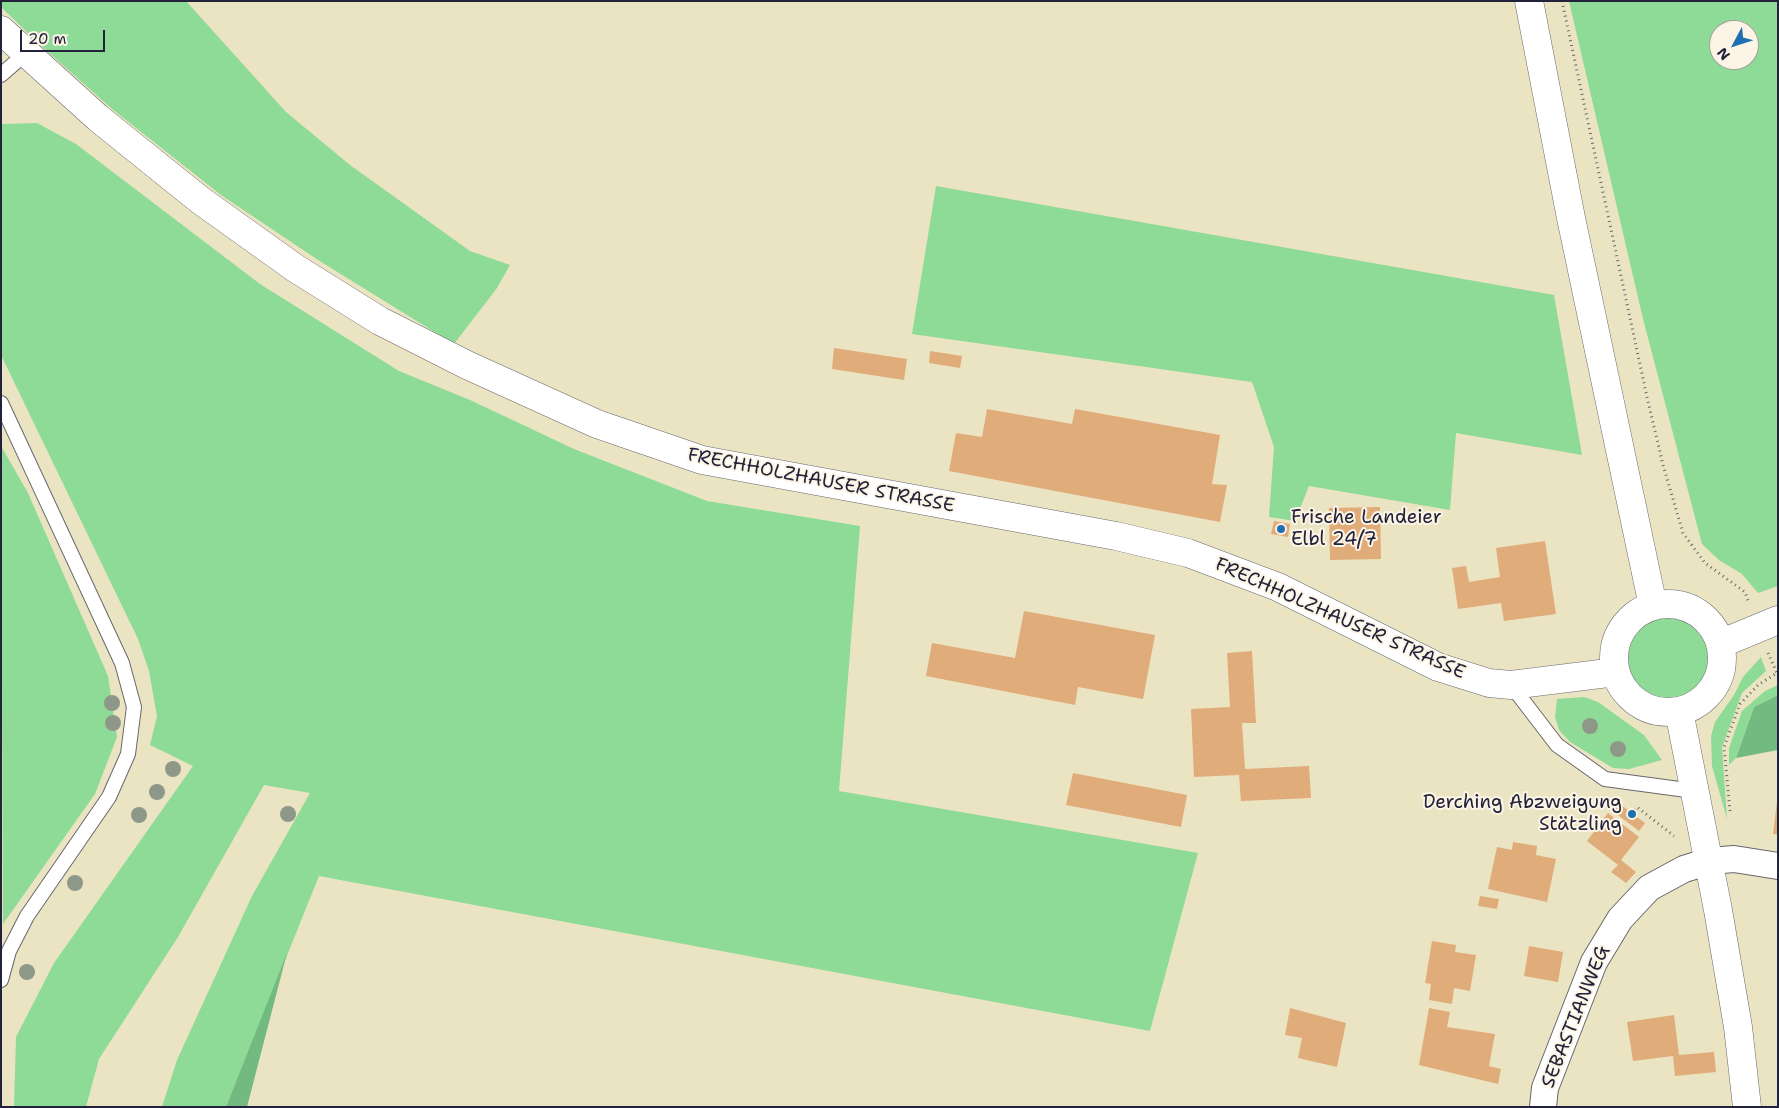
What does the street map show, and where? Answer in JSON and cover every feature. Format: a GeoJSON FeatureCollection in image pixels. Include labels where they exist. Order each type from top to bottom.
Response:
{"type":"FeatureCollection","features":[{"type":"Feature","properties":{"kind":"street"},"geometry":{"type":"LineString","coordinates":[[1528,1],[1570,218],[1653,606]]}},
{"type":"Feature","properties":{"kind":"street","name":"FRECHHOLZHAUSER STRASSE"},"geometry":{"type":"LineString","coordinates":[[1,30],[25,54],[98,118],[200,200],[295,268],[380,321],[467,365],[597,424],[702,460],[1116,536],[1188,553],[1278,587],[1438,667],[1490,683],[1511,685],[1616,672]]}},
{"type":"Feature","properties":{"kind":"street"},"geometry":{"type":"LineString","coordinates":[[1667,604],[1694,611],[1714,631],[1720,644],[1722,658],[1720,673],[1714,686],[1705,697],[1693,706],[1679,711],[1652,710],[1640,704],[1629,696],[1616,672],[1614,658],[1616,644],[1621,631],[1640,612],[1653,606],[1667,604]]}},
{"type":"Feature","properties":{"kind":"street"},"geometry":{"type":"LineString","coordinates":[[1720,644],[1768,623]]}},
{"type":"Feature","properties":{"kind":"street"},"geometry":{"type":"LineString","coordinates":[[1679,711],[1694,791],[1710,861],[1738,1027],[1747,1107]]}},
{"type":"Feature","properties":{"kind":"street","name":"SEBASTIANWEG"},"geometry":{"type":"LineString","coordinates":[[1543,1107],[1545,1088],[1594,962],[1620,919],[1649,888],[1684,869],[1710,861],[1734,859],[1778,866]]}},
{"type":"Feature","properties":{"kind":"lane"},"geometry":{"type":"LineString","coordinates":[[1,75],[25,54]]}},
{"type":"Feature","properties":{"kind":"lane"},"geometry":{"type":"LineString","coordinates":[[1,403],[122,663],[134,707],[128,754],[109,797],[26,916],[9,951],[1,980]]}},
{"type":"Feature","properties":{"kind":"lane"},"geometry":{"type":"LineString","coordinates":[[1511,685],[1557,745],[1604,779],[1694,791]]}},
{"type":"Feature","properties":{"kind":"path"},"geometry":{"type":"LineString","coordinates":[[1562,1],[1647,398],[1663,465],[1683,533],[1705,564],[1745,592],[1768,623],[1777,673],[1758,685],[1740,704],[1724,747],[1730,812]]}},
{"type":"Feature","properties":{"kind":"path"},"geometry":{"type":"LineString","coordinates":[[1632,814],[1637,807],[1675,837],[1684,869]]}},
{"type":"Feature","properties":{"kind":"green space"},"geometry":{"type":"Polygon","coordinates":[[[1,1],[186,1],[286,112],[350,165],[470,251],[510,265],[497,288],[454,344],[318,260],[221,195],[112,109],[1,7],[1,1]]]}},
{"type":"Feature","properties":{"kind":"green space"},"geometry":{"type":"Polygon","coordinates":[[[1569,1],[1778,1],[1778,586],[1758,593],[1742,574],[1719,560],[1702,544],[1643,319],[1569,1]]]}},
{"type":"Feature","properties":{"kind":"green space"},"geometry":{"type":"Polygon","coordinates":[[[37,123],[76,144],[260,284],[399,371],[470,400],[574,449],[707,501],[860,526],[839,791],[1198,853],[1150,1031],[319,876],[226,1107],[162,1107],[177,1060],[252,896],[310,793],[264,785],[178,937],[99,1059],[86,1107],[14,1107],[16,1037],[54,963],[193,766],[150,745],[157,716],[149,671],[138,639],[1,355],[1,124],[37,123]]]}},
{"type":"Feature","properties":{"kind":"green space"},"geometry":{"type":"Polygon","coordinates":[[[936,186],[1554,295],[1582,455],[1456,433],[1450,510],[1309,486],[1295,521],[1269,517],[1274,447],[1252,382],[912,334],[936,186]]]}},
{"type":"Feature","properties":{"kind":"green space"},"geometry":{"type":"Polygon","coordinates":[[[1,446],[28,493],[108,676],[117,737],[95,794],[3,924],[1,446]]]}},
{"type":"Feature","properties":{"kind":"green space"},"geometry":{"type":"Polygon","coordinates":[[[1668,618],[1683,621],[1696,630],[1705,643],[1708,658],[1705,673],[1696,686],[1683,695],[1668,698],[1653,695],[1640,686],[1631,673],[1628,658],[1631,643],[1640,630],[1653,621],[1668,618]]]}},
{"type":"Feature","properties":{"kind":"green space"},"geometry":{"type":"Polygon","coordinates":[[[1761,657],[1766,671],[1742,693],[1722,747],[1727,819],[1712,766],[1711,736],[1715,722],[1734,695],[1743,677],[1761,657]]]}},
{"type":"Feature","properties":{"kind":"green space"},"geometry":{"type":"Polygon","coordinates":[[[1778,685],[1778,695],[1754,707],[1736,758],[1729,765],[1729,748],[1742,711],[1765,691],[1778,685]]]}},
{"type":"Feature","properties":{"kind":"green space"},"geometry":{"type":"Polygon","coordinates":[[[1778,695],[1778,750],[1736,758],[1754,707],[1778,695]]]}},
{"type":"Feature","properties":{"kind":"green space"},"geometry":{"type":"Polygon","coordinates":[[[1584,697],[1598,702],[1644,735],[1662,760],[1629,769],[1613,768],[1570,742],[1559,730],[1555,717],[1557,699],[1584,697]]]}},
{"type":"Feature","properties":{"kind":"green space"},"geometry":{"type":"Polygon","coordinates":[[[287,953],[247,1107],[226,1107],[287,953]]]}},
{"type":"Feature","properties":{"kind":"building"},"geometry":{"type":"Polygon","coordinates":[[[834,348],[907,359],[904,380],[832,369],[834,348]]]}},
{"type":"Feature","properties":{"kind":"building"},"geometry":{"type":"Polygon","coordinates":[[[930,351],[962,356],[960,368],[929,363],[930,351]]]}},
{"type":"Feature","properties":{"kind":"building"},"geometry":{"type":"Polygon","coordinates":[[[987,409],[1072,424],[1075,409],[1220,435],[1212,484],[1227,485],[1220,522],[949,471],[956,433],[982,437],[987,409]]]}},
{"type":"Feature","properties":{"kind":"building"},"geometry":{"type":"Polygon","coordinates":[[[1380,507],[1381,559],[1330,560],[1329,508],[1380,507]]]}},
{"type":"Feature","properties":{"kind":"building","name":"Frische Landeier Elbl 24/7"},"geometry":{"type":"Polygon","coordinates":[[[1274,521],[1290,524],[1288,537],[1271,534],[1274,521]]]}},
{"type":"Feature","properties":{"kind":"building"},"geometry":{"type":"Polygon","coordinates":[[[1545,541],[1556,614],[1504,621],[1501,603],[1458,609],[1452,568],[1466,566],[1469,582],[1500,577],[1496,548],[1545,541]]]}},
{"type":"Feature","properties":{"kind":"building"},"geometry":{"type":"Polygon","coordinates":[[[1024,611],[1155,635],[1143,699],[1078,687],[1075,705],[926,676],[932,643],[1015,658],[1024,611]]]}},
{"type":"Feature","properties":{"kind":"building"},"geometry":{"type":"Polygon","coordinates":[[[1252,651],[1256,723],[1242,723],[1245,769],[1309,766],[1311,798],[1241,801],[1239,775],[1194,777],[1191,709],[1230,707],[1227,653],[1252,651]]]}},
{"type":"Feature","properties":{"kind":"building"},"geometry":{"type":"Polygon","coordinates":[[[1073,773],[1187,795],[1181,827],[1066,805],[1073,773]]]}},
{"type":"Feature","properties":{"kind":"building"},"geometry":{"type":"Polygon","coordinates":[[[1616,801],[1645,823],[1639,831],[1610,809],[1616,801]]]}},
{"type":"Feature","properties":{"kind":"building"},"geometry":{"type":"Polygon","coordinates":[[[1777,802],[1778,834],[1773,834],[1777,802]]]}},
{"type":"Feature","properties":{"kind":"building"},"geometry":{"type":"Polygon","coordinates":[[[1608,813],[1639,837],[1621,860],[1636,872],[1626,883],[1611,872],[1618,865],[1587,841],[1608,813]]]}},
{"type":"Feature","properties":{"kind":"building"},"geometry":{"type":"Polygon","coordinates":[[[1513,842],[1537,846],[1536,855],[1556,859],[1547,902],[1488,889],[1497,847],[1512,850],[1513,842]]]}},
{"type":"Feature","properties":{"kind":"building"},"geometry":{"type":"Polygon","coordinates":[[[1480,896],[1499,899],[1497,909],[1478,906],[1480,896]]]}},
{"type":"Feature","properties":{"kind":"building"},"geometry":{"type":"Polygon","coordinates":[[[1432,941],[1456,945],[1455,952],[1476,955],[1470,991],[1454,988],[1452,1004],[1429,1000],[1431,984],[1425,983],[1432,941]]]}},
{"type":"Feature","properties":{"kind":"building"},"geometry":{"type":"Polygon","coordinates":[[[1529,946],[1563,952],[1558,982],[1524,976],[1529,946]]]}},
{"type":"Feature","properties":{"kind":"building"},"geometry":{"type":"Polygon","coordinates":[[[1290,1008],[1346,1023],[1337,1067],[1298,1058],[1302,1038],[1285,1035],[1290,1008]]]}},
{"type":"Feature","properties":{"kind":"building"},"geometry":{"type":"Polygon","coordinates":[[[1429,1008],[1450,1012],[1447,1027],[1495,1034],[1489,1066],[1501,1069],[1498,1084],[1419,1065],[1429,1008]]]}},
{"type":"Feature","properties":{"kind":"building"},"geometry":{"type":"Polygon","coordinates":[[[1674,1015],[1679,1055],[1714,1052],[1716,1072],[1675,1076],[1673,1056],[1633,1061],[1627,1022],[1674,1015]]]}},
{"type":"Feature","properties":{"kind":"place","name":"Frische Landeier Elbl 24/7"},"geometry":{"type":"Point","coordinates":[1281,529]}},
{"type":"Feature","properties":{"kind":"place","name":"Derching Abzweigung Stätzling"},"geometry":{"type":"Point","coordinates":[1632,814]}}]}
